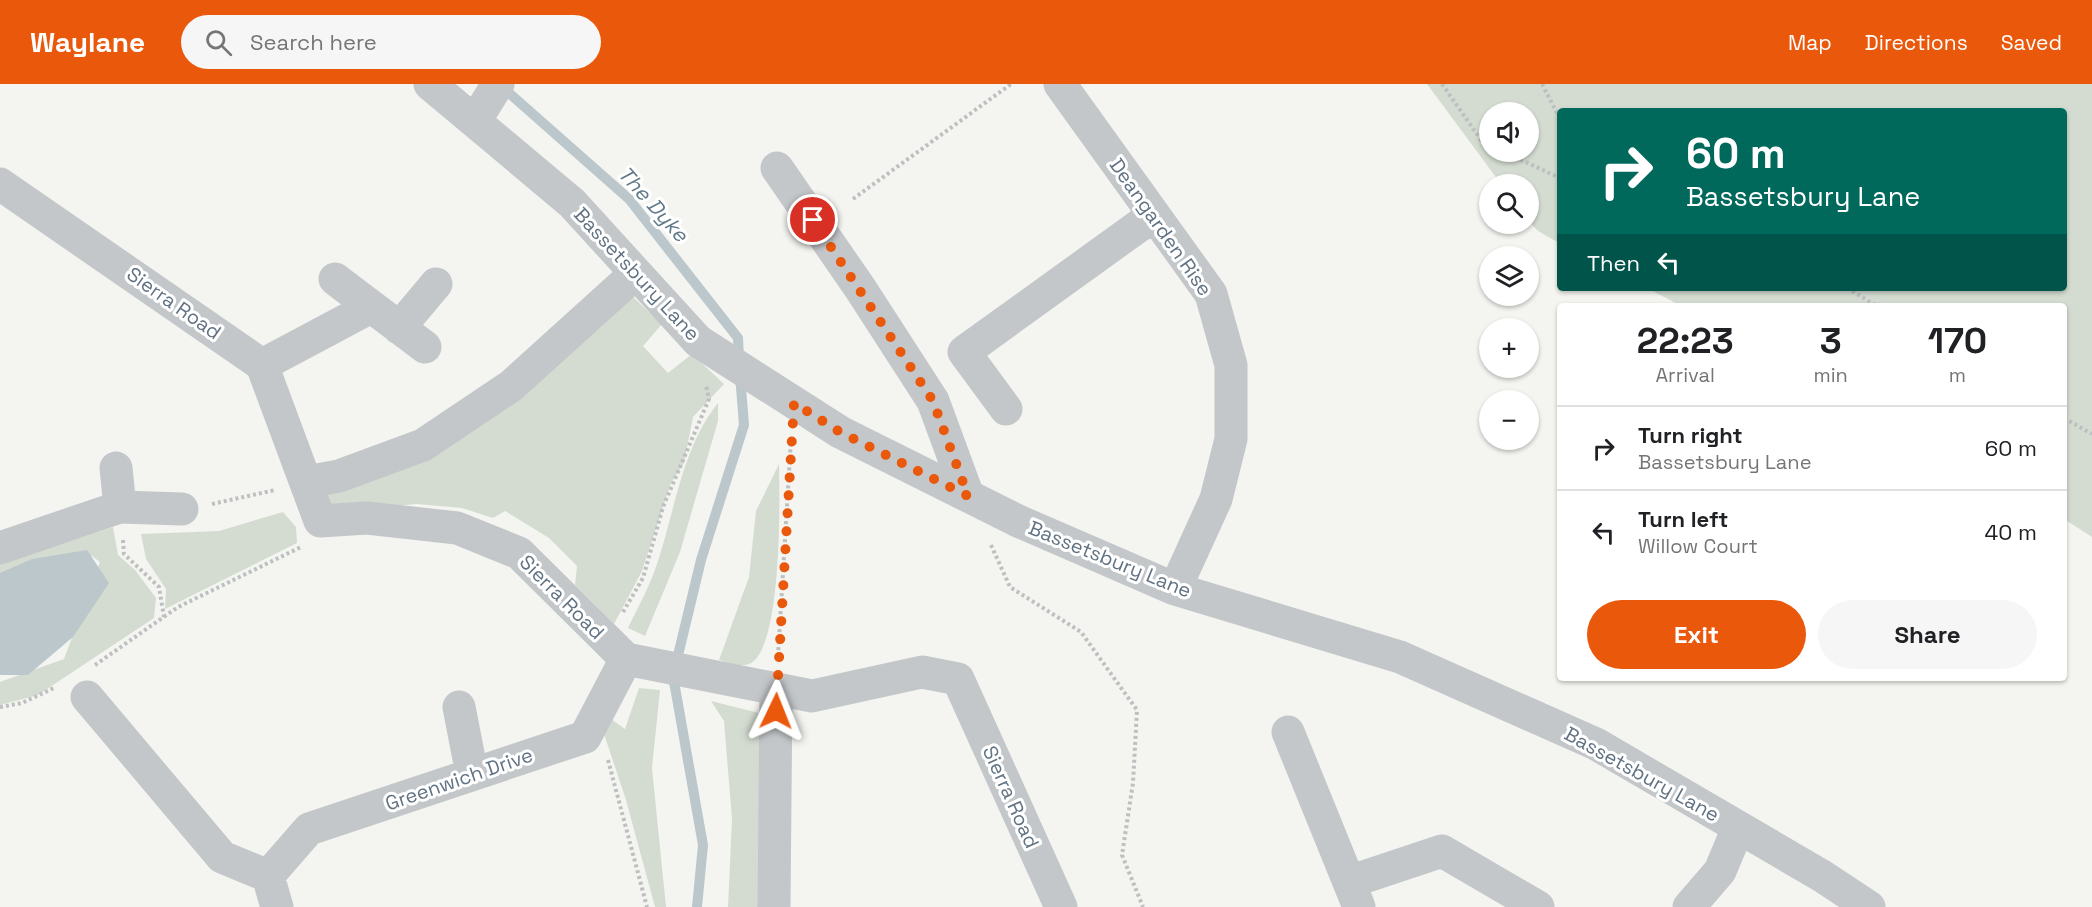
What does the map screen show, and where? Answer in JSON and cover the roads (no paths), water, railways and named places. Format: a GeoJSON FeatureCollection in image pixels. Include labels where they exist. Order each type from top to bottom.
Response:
{"type":"FeatureCollection","features":[{"type":"Feature","properties":{"kind":"street","name":"Bassetsbury Lane"},"geometry":{"type":"LineString","coordinates":[[430,84],[488,101],[572,203],[703,344],[840,432],[1018,521],[1175,589],[1400,657],[1596,744],[1822,876],[1869,907]]}},
{"type":"Feature","properties":{"kind":"street","name":"Deangarden Rise"},"geometry":{"type":"LineString","coordinates":[[1060,84],[1211,294],[1231,365],[1231,439],[1216,499],[1175,589]]}},
{"type":"Feature","properties":{"kind":"street"},"geometry":{"type":"LineString","coordinates":[[777,168],[860,288],[933,401],[968,496]]}},
{"type":"Feature","properties":{"kind":"street","name":"Sierra Road"},"geometry":{"type":"LineString","coordinates":[[0,184],[262,365]]}},
{"type":"Feature","properties":{"kind":"street"},"geometry":{"type":"LineString","coordinates":[[1006,409],[964,352],[1154,215]]}},
{"type":"Feature","properties":{"kind":"street"},"geometry":{"type":"LineString","coordinates":[[371,307],[262,365],[306,482],[339,476],[423,445],[511,386],[636,273]]}},
{"type":"Feature","properties":{"kind":"street"},"geometry":{"type":"LineString","coordinates":[[335,279],[425,347]]}},
{"type":"Feature","properties":{"kind":"street"},"geometry":{"type":"LineString","coordinates":[[399,328],[436,284]]}},
{"type":"Feature","properties":{"kind":"street"},"geometry":{"type":"LineString","coordinates":[[116,468],[120,507]]}},
{"type":"Feature","properties":{"kind":"street","name":"Sierra Road"},"geometry":{"type":"LineString","coordinates":[[306,482],[320,521],[367,518],[457,528],[519,553],[627,654],[720,678],[812,696],[922,672],[958,679],[1060,907]]}},
{"type":"Feature","properties":{"kind":"street"},"geometry":{"type":"LineString","coordinates":[[0,548],[120,507],[182,509]]}},
{"type":"Feature","properties":{"kind":"street","name":"Greenwich Drive"},"geometry":{"type":"LineString","coordinates":[[268,876],[309,829],[585,736],[627,654]]}},
{"type":"Feature","properties":{"kind":"street"},"geometry":{"type":"LineString","coordinates":[[82,687],[222,857],[268,876],[277,907]]}},
{"type":"Feature","properties":{"kind":"street"},"geometry":{"type":"LineString","coordinates":[[774,907],[776,689]]}},
{"type":"Feature","properties":{"kind":"street"},"geometry":{"type":"LineString","coordinates":[[459,707],[472,774]]}},
{"type":"Feature","properties":{"kind":"street"},"geometry":{"type":"LineString","coordinates":[[1288,732],[1354,895],[1442,851],[1538,907]]}},
{"type":"Feature","properties":{"kind":"street"},"geometry":{"type":"LineString","coordinates":[[1689,907],[1720,871],[1738,828]]}},
{"type":"Feature","properties":{"kind":"waterway","name":"The Dyke"},"geometry":{"type":"LineString","coordinates":[[501,86],[629,199],[738,338],[739,359]]}},
{"type":"Feature","properties":{"kind":"waterway"},"geometry":{"type":"LineString","coordinates":[[697,907],[703,845],[673,676],[701,560],[744,425],[740,375]]}}]}
